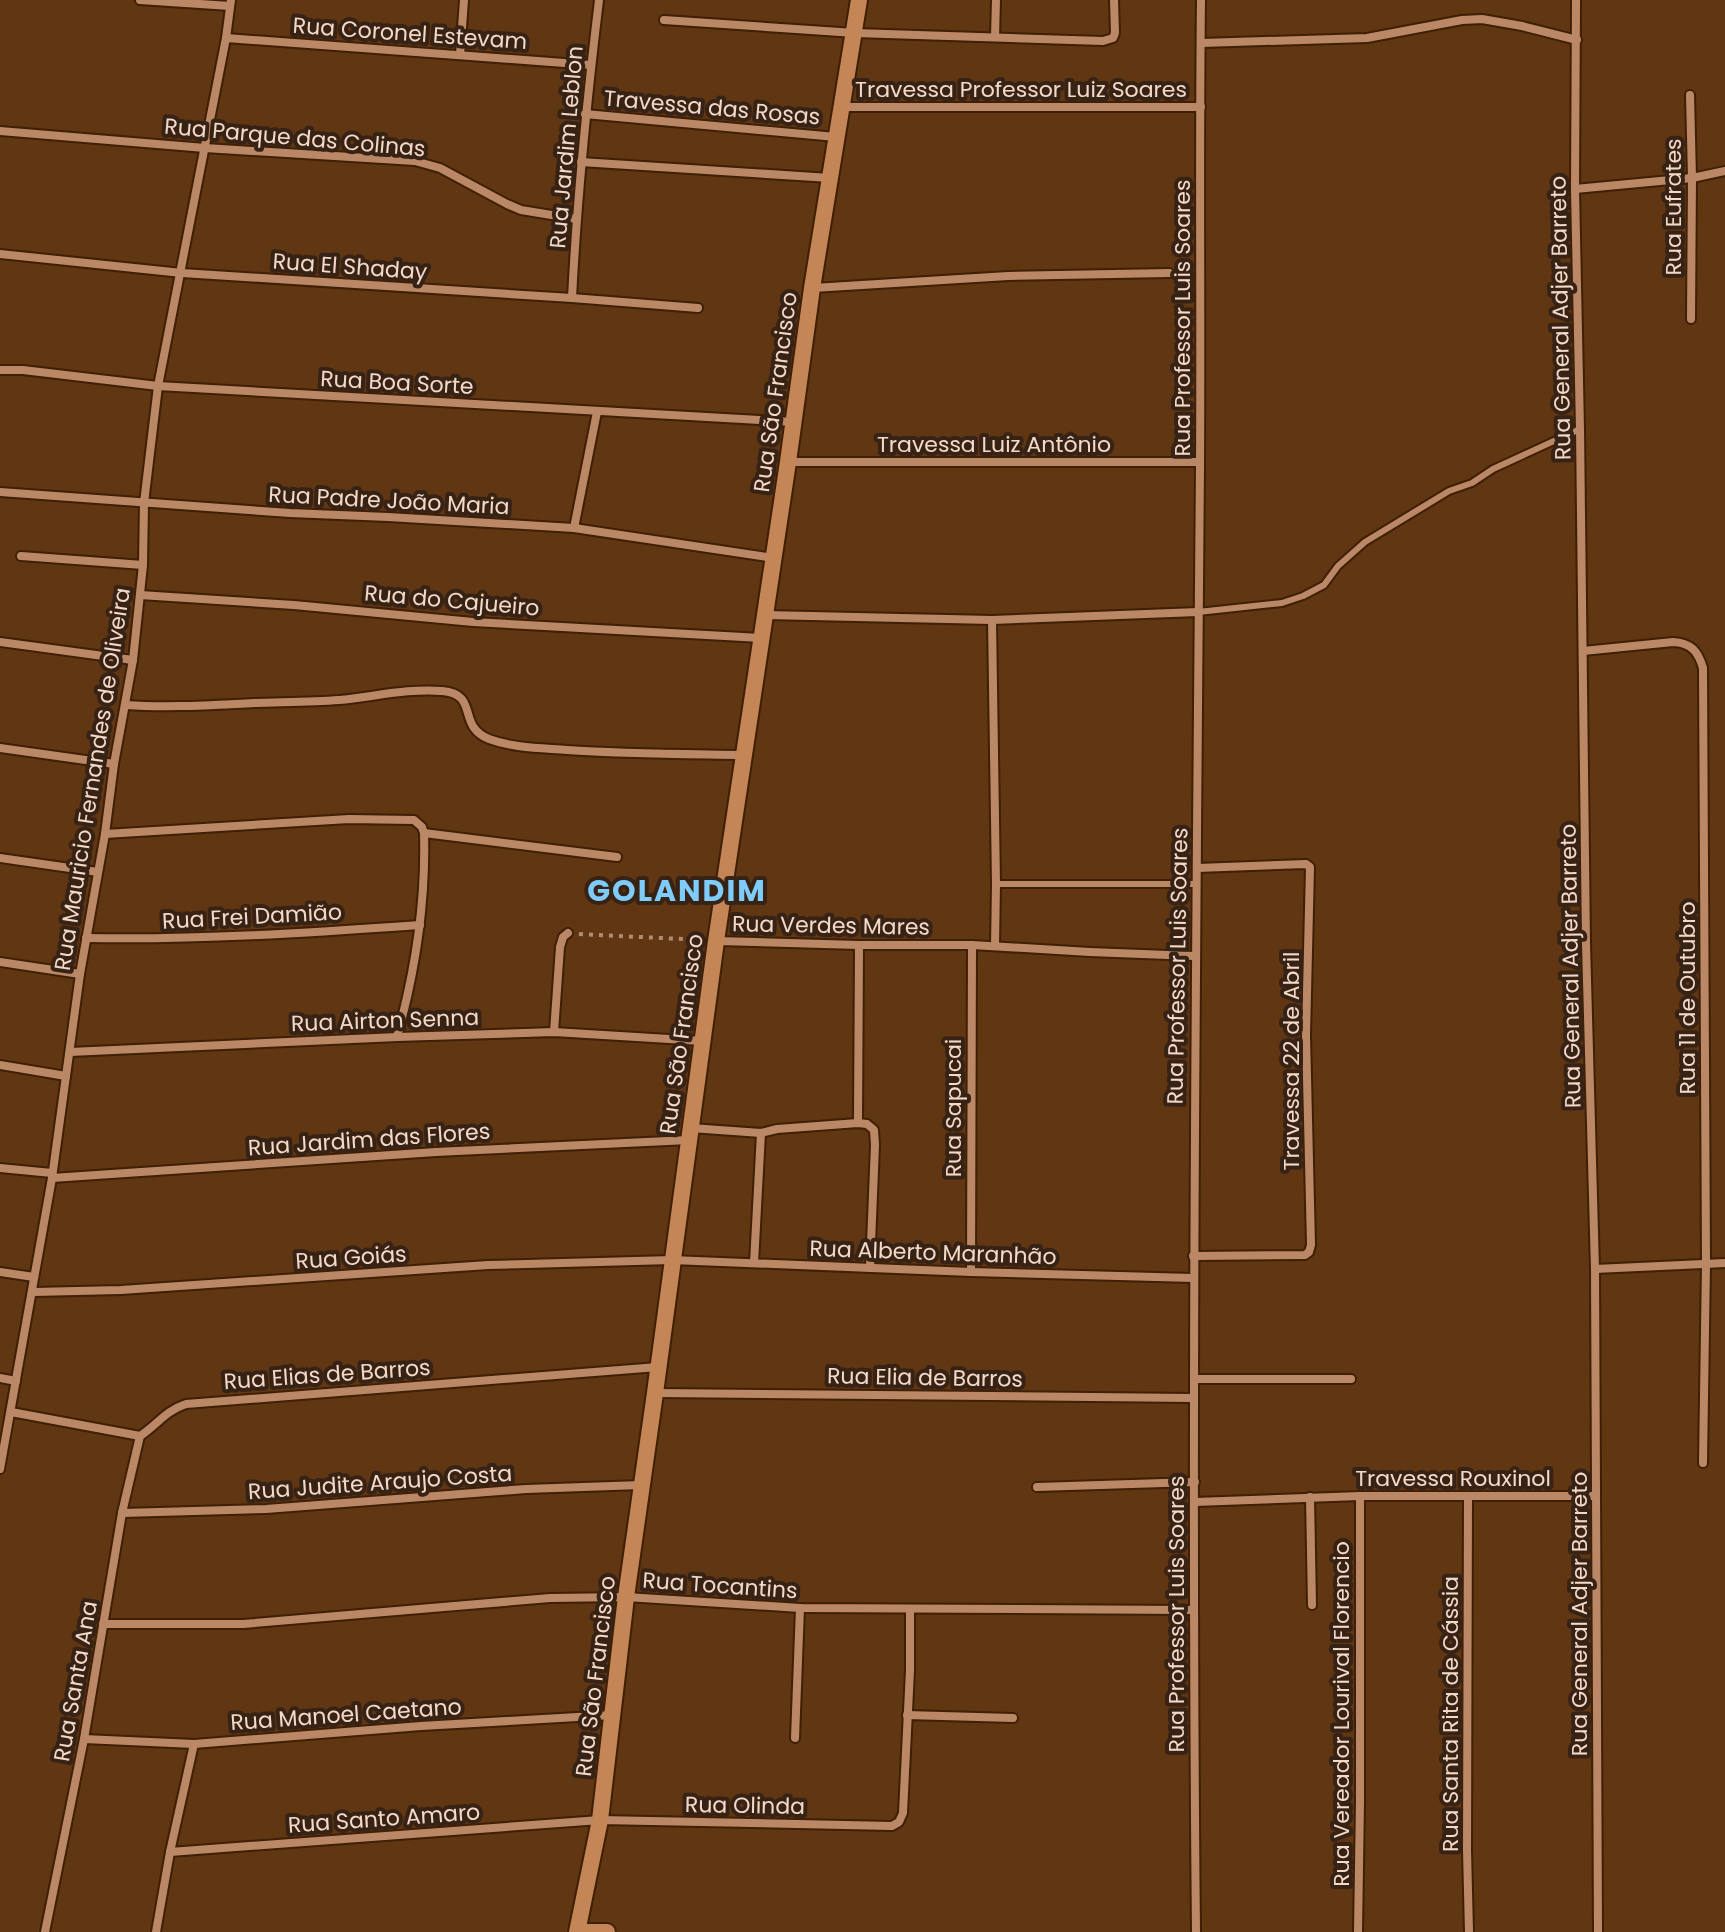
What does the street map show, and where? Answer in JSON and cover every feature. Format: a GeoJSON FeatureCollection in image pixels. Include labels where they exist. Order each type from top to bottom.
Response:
{"type":"FeatureCollection","features":[{"type":"Feature","properties":{"kind":"street"},"geometry":{"type":"LineString","coordinates":[[140,0],[230,3]]}},
{"type":"Feature","properties":{"kind":"street"},"geometry":{"type":"LineString","coordinates":[[460,55],[464,0]]}},
{"type":"Feature","properties":{"kind":"street","name":"Rua Jardim Leblon"},"geometry":{"type":"LineString","coordinates":[[572,298],[585,114],[599,0]]}},
{"type":"Feature","properties":{"kind":"street","name":"Rua São Francisco"},"geometry":{"type":"LineString","coordinates":[[576,1932],[600,1820],[626,1597],[716,941],[812,288],[859,0]]}},
{"type":"Feature","properties":{"kind":"street"},"geometry":{"type":"LineString","coordinates":[[995,37],[996,0]]}},
{"type":"Feature","properties":{"kind":"street"},"geometry":{"type":"LineString","coordinates":[[664,20],[855,33],[1108,40],[1115,33],[1114,0]]}},
{"type":"Feature","properties":{"kind":"street","name":"Rua Professor Luis Soares"},"geometry":{"type":"LineString","coordinates":[[1196,1932],[1193,1256],[1201,0]]}},
{"type":"Feature","properties":{"kind":"street","name":"Rua General Adjer Barreto"},"geometry":{"type":"LineString","coordinates":[[1576,0],[1575,189],[1586,944],[1595,1269],[1598,1932]]}},
{"type":"Feature","properties":{"kind":"street","name":"Rua Mauricio Fernandes de Oliveira"},"geometry":{"type":"LineString","coordinates":[[0,1469],[2,1440],[11,1412],[33,1292],[80,974],[133,660],[143,565],[144,503],[158,386],[182,273],[230,3]]}},
{"type":"Feature","properties":{"kind":"street"},"geometry":{"type":"LineString","coordinates":[[1201,43],[1367,38],[1482,19],[1577,40]]}},
{"type":"Feature","properties":{"kind":"street","name":"Rua Coronel Estevam"},"geometry":{"type":"LineString","coordinates":[[226,38],[591,65]]}},
{"type":"Feature","properties":{"kind":"street","name":"Rua Eufrates"},"geometry":{"type":"LineString","coordinates":[[1690,95],[1691,319]]}},
{"type":"Feature","properties":{"kind":"street","name":"Travessa Professor Luiz Soares"},"geometry":{"type":"LineString","coordinates":[[841,107],[1201,107]]}},
{"type":"Feature","properties":{"kind":"street","name":"Travessa das Rosas"},"geometry":{"type":"LineString","coordinates":[[585,114],[836,137]]}},
{"type":"Feature","properties":{"kind":"street","name":"Rua Parque das Colinas"},"geometry":{"type":"LineString","coordinates":[[0,131],[415,161],[440,168],[521,210],[576,219]]}},
{"type":"Feature","properties":{"kind":"street"},"geometry":{"type":"LineString","coordinates":[[581,162],[830,178]]}},
{"type":"Feature","properties":{"kind":"street"},"geometry":{"type":"LineString","coordinates":[[1575,189],[1692,178],[1725,171]]}},
{"type":"Feature","properties":{"kind":"street","name":"Rua El Shaday"},"geometry":{"type":"LineString","coordinates":[[0,254],[182,273],[698,308]]}},
{"type":"Feature","properties":{"kind":"street"},"geometry":{"type":"LineString","coordinates":[[812,288],[1008,276],[1169,273]]}},
{"type":"Feature","properties":{"kind":"street","name":"Rua Boa Sorte"},"geometry":{"type":"LineString","coordinates":[[0,370],[158,386],[794,422]]}},
{"type":"Feature","properties":{"kind":"street"},"geometry":{"type":"LineString","coordinates":[[574,528],[597,412]]}},
{"type":"Feature","properties":{"kind":"street","name":"Travessa Luiz Antônio"},"geometry":{"type":"LineString","coordinates":[[788,462],[1200,462]]}},
{"type":"Feature","properties":{"kind":"street","name":"Rua Padre João Maria"},"geometry":{"type":"LineString","coordinates":[[0,492],[574,528],[774,558]]}},
{"type":"Feature","properties":{"kind":"street"},"geometry":{"type":"LineString","coordinates":[[21,556],[143,565]]}},
{"type":"Feature","properties":{"kind":"street","name":"Rua do Cajueiro"},"geometry":{"type":"LineString","coordinates":[[140,595],[294,605],[473,622],[761,638]]}},
{"type":"Feature","properties":{"kind":"street"},"geometry":{"type":"LineString","coordinates":[[765,615],[992,620],[1198,612]]}},
{"type":"Feature","properties":{"kind":"street"},"geometry":{"type":"LineString","coordinates":[[992,620],[995,946]]}},
{"type":"Feature","properties":{"kind":"street"},"geometry":{"type":"LineString","coordinates":[[0,642],[133,660]]}},
{"type":"Feature","properties":{"kind":"street","name":"Rua 11 de Outubro"},"geometry":{"type":"LineString","coordinates":[[1583,651],[1684,643],[1694,648],[1703,668],[1706,1263],[1703,1463]]}},
{"type":"Feature","properties":{"kind":"street"},"geometry":{"type":"LineString","coordinates":[[126,705],[183,707],[337,700],[423,690],[444,691],[464,700],[476,731],[489,739],[503,742],[537,748],[591,751],[744,755]]}},
{"type":"Feature","properties":{"kind":"street"},"geometry":{"type":"LineString","coordinates":[[0,748],[114,764]]}},
{"type":"Feature","properties":{"kind":"street"},"geometry":{"type":"LineString","coordinates":[[105,834],[349,819],[414,820],[424,833],[420,925],[407,1002],[397,1037]]}},
{"type":"Feature","properties":{"kind":"street"},"geometry":{"type":"LineString","coordinates":[[424,833],[617,857]]}},
{"type":"Feature","properties":{"kind":"street"},"geometry":{"type":"LineString","coordinates":[[0,858],[98,872]]}},
{"type":"Feature","properties":{"kind":"street","name":"Travessa 22 de Abril"},"geometry":{"type":"LineString","coordinates":[[1193,1256],[1305,1255],[1311,1245],[1306,1035],[1310,867],[1306,864],[1197,868]]}},
{"type":"Feature","properties":{"kind":"street","name":"Rua Frei Damião"},"geometry":{"type":"LineString","coordinates":[[86,938],[258,936],[420,925]]}},
{"type":"Feature","properties":{"kind":"street"},"geometry":{"type":"LineString","coordinates":[[554,1032],[560,947],[568,933]]}},
{"type":"Feature","properties":{"kind":"street","name":"Rua Verdes Mares"},"geometry":{"type":"LineString","coordinates":[[716,941],[972,945],[1194,956]]}},
{"type":"Feature","properties":{"kind":"street"},"geometry":{"type":"LineString","coordinates":[[859,945],[858,1123],[867,1124],[874,1130],[875,1145],[870,1268]]}},
{"type":"Feature","properties":{"kind":"street","name":"Rua Sapucai"},"geometry":{"type":"LineString","coordinates":[[971,1272],[972,945]]}},
{"type":"Feature","properties":{"kind":"street"},"geometry":{"type":"LineString","coordinates":[[0,962],[80,974]]}},
{"type":"Feature","properties":{"kind":"street","name":"Rua Airton Senna"},"geometry":{"type":"LineString","coordinates":[[70,1052],[554,1032],[702,1041]]}},
{"type":"Feature","properties":{"kind":"street"},"geometry":{"type":"LineString","coordinates":[[0,1065],[66,1076]]}},
{"type":"Feature","properties":{"kind":"street","name":"Rua Jardim das Flores"},"geometry":{"type":"LineString","coordinates":[[0,1168],[52,1176],[690,1134],[761,1133],[858,1123]]}},
{"type":"Feature","properties":{"kind":"street"},"geometry":{"type":"LineString","coordinates":[[754,1263],[761,1133]]}},
{"type":"Feature","properties":{"kind":"street","name":"Rua Alberto Maranhão"},"geometry":{"type":"LineString","coordinates":[[672,1260],[1193,1278]]}},
{"type":"Feature","properties":{"kind":"street","name":"Rua Goiás"},"geometry":{"type":"LineString","coordinates":[[33,1292],[137,1289],[488,1265],[672,1260]]}},
{"type":"Feature","properties":{"kind":"street"},"geometry":{"type":"LineString","coordinates":[[1595,1269],[1725,1263]]}},
{"type":"Feature","properties":{"kind":"street"},"geometry":{"type":"LineString","coordinates":[[0,1272],[34,1277]]}},
{"type":"Feature","properties":{"kind":"street","name":"Rua Elias de Barros"},"geometry":{"type":"LineString","coordinates":[[140,1436],[168,1411],[186,1404],[658,1367]]}},
{"type":"Feature","properties":{"kind":"street"},"geometry":{"type":"LineString","coordinates":[[0,1378],[16,1381]]}},
{"type":"Feature","properties":{"kind":"street"},"geometry":{"type":"LineString","coordinates":[[1194,1379],[1351,1379]]}},
{"type":"Feature","properties":{"kind":"street","name":"Rua Elia de Barros"},"geometry":{"type":"LineString","coordinates":[[655,1393],[1193,1398]]}},
{"type":"Feature","properties":{"kind":"street"},"geometry":{"type":"LineString","coordinates":[[11,1412],[140,1436]]}},
{"type":"Feature","properties":{"kind":"street","name":"Rua Santa Ana"},"geometry":{"type":"LineString","coordinates":[[45,1932],[84,1739],[122,1513],[140,1436]]}},
{"type":"Feature","properties":{"kind":"street"},"geometry":{"type":"LineString","coordinates":[[1037,1487],[1195,1482]]}},
{"type":"Feature","properties":{"kind":"street","name":"Rua Judite Araujo Costa"},"geometry":{"type":"LineString","coordinates":[[122,1513],[266,1509],[526,1489],[641,1485]]}},
{"type":"Feature","properties":{"kind":"street","name":"Travessa Rouxinol"},"geometry":{"type":"LineString","coordinates":[[1195,1502],[1360,1496],[1596,1496]]}},
{"type":"Feature","properties":{"kind":"street","name":"Rua Vereador Lourival Florencio"},"geometry":{"type":"LineString","coordinates":[[1358,1932],[1360,1496]]}},
{"type":"Feature","properties":{"kind":"street","name":"Rua Santa Rita de Cássia"},"geometry":{"type":"LineString","coordinates":[[1468,1496],[1469,1932]]}},
{"type":"Feature","properties":{"kind":"street"},"geometry":{"type":"LineString","coordinates":[[1310,1497],[1312,1605]]}},
{"type":"Feature","properties":{"kind":"street","name":"Rua Tocantins"},"geometry":{"type":"LineString","coordinates":[[103,1624],[243,1624],[550,1598],[626,1597],[800,1608],[1193,1610]]}},
{"type":"Feature","properties":{"kind":"street"},"geometry":{"type":"LineString","coordinates":[[795,1738],[800,1608]]}},
{"type":"Feature","properties":{"kind":"street"},"geometry":{"type":"LineString","coordinates":[[910,1609],[907,1715],[1013,1718]]}},
{"type":"Feature","properties":{"kind":"street","name":"Rua Manoel Caetano"},"geometry":{"type":"LineString","coordinates":[[84,1739],[194,1744],[612,1715]]}},
{"type":"Feature","properties":{"kind":"street","name":"Rua Olinda"},"geometry":{"type":"LineString","coordinates":[[600,1820],[889,1826],[898,1823],[903,1813],[907,1715]]}},
{"type":"Feature","properties":{"kind":"street"},"geometry":{"type":"LineString","coordinates":[[156,1932],[194,1744]]}},
{"type":"Feature","properties":{"kind":"street","name":"Rua Santo Amaro"},"geometry":{"type":"LineString","coordinates":[[170,1852],[600,1820]]}},
{"type":"Feature","properties":{"kind":"street"},"geometry":{"type":"LineString","coordinates":[[576,1932],[607,1932]]}},
{"type":"Feature","properties":{"kind":"lane"},"geometry":{"type":"LineString","coordinates":[[1198,612],[1282,603],[1303,596],[1324,585],[1338,566],[1365,542],[1449,491],[1472,483],[1493,469],[1580,429]]}},
{"type":"Feature","properties":{"kind":"lane"},"geometry":{"type":"LineString","coordinates":[[996,884],[1196,884]]}},
{"type":"Feature","properties":{"kind":"path","name":"Rua Verdes Mares"},"geometry":{"type":"LineString","coordinates":[[568,933],[716,941]]}},
{"type":"Feature","properties":{"kind":"district","name":"GOLANDIM"},"geometry":{"type":"Point","coordinates":[677,891]}}]}
